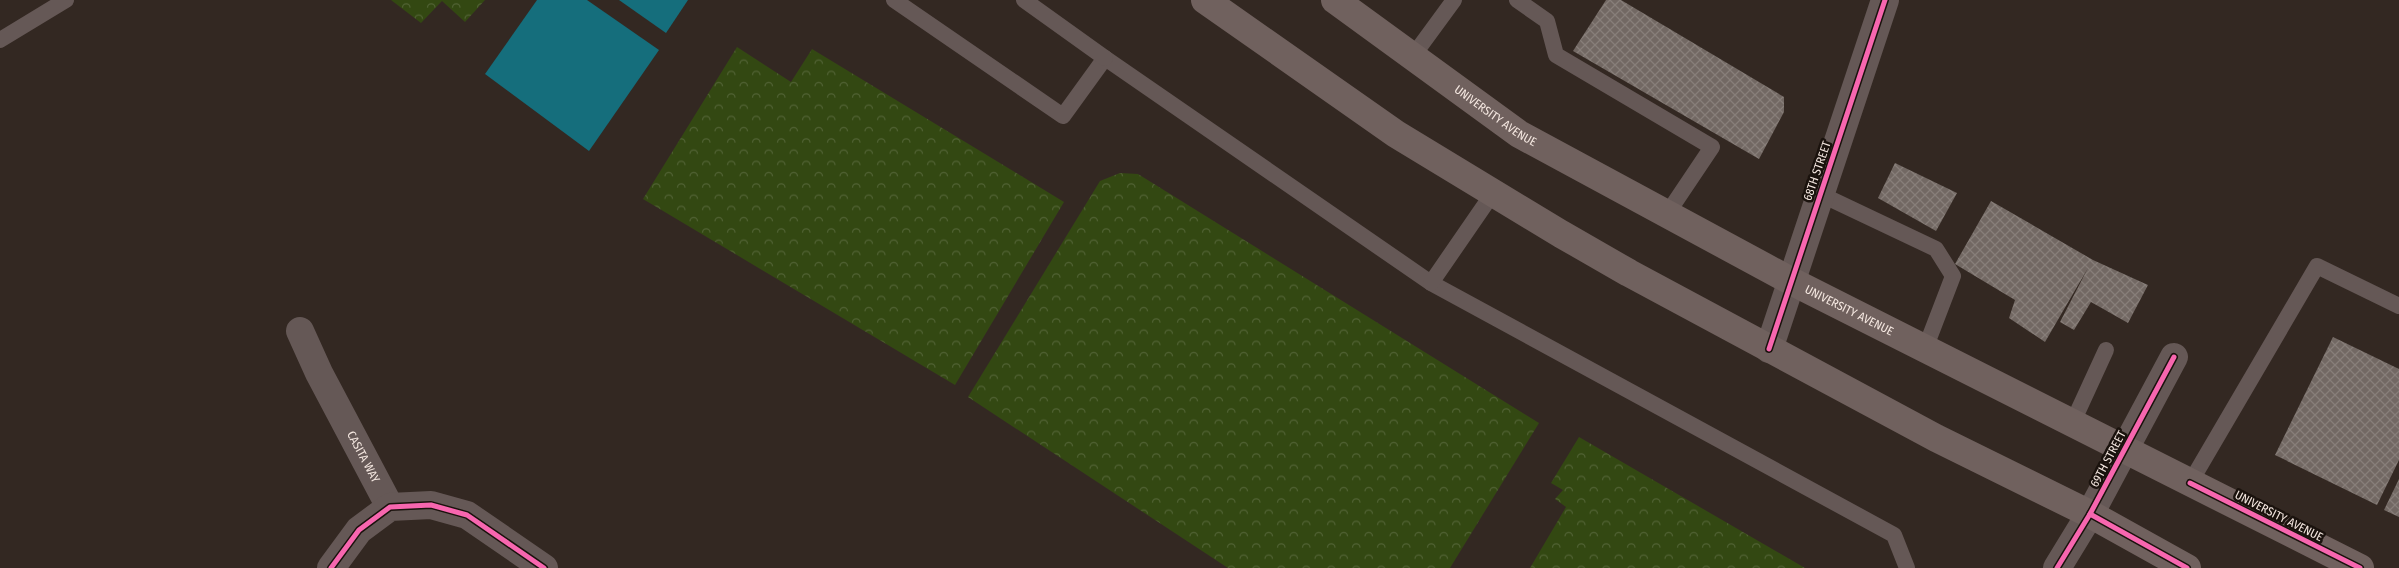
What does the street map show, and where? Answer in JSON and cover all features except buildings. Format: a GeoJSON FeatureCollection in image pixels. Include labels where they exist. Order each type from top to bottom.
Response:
{"type":"FeatureCollection","features":[{"type":"Feature","properties":{"kind":"main road"},"geometry":{"type":"LineString","coordinates":[[1205,0],[1396,134],[1621,269],[1936,438],[2090,514],[2181,567]]}},
{"type":"Feature","properties":{"kind":"main road","name":"UNIVERSITY AVENUE"},"geometry":{"type":"LineString","coordinates":[[1335,0],[1519,134],[1791,281],[2360,568]]}},
{"type":"Feature","properties":{"kind":"street","name":"68TH STREET"},"geometry":{"type":"LineString","coordinates":[[1769,349],[1885,0]]}},
{"type":"Feature","properties":{"kind":"street","name":"CASITA WAY"},"geometry":{"type":"LineString","coordinates":[[300,330],[319,373],[390,507]]}},
{"type":"Feature","properties":{"kind":"street","name":"69TH STREET"},"geometry":{"type":"LineString","coordinates":[[2057,568],[2090,514],[2174,357]]}},
{"type":"Feature","properties":{"kind":"street"},"geometry":{"type":"LineString","coordinates":[[330,568],[359,530],[390,507],[431,505],[468,514],[544,568]]}},
{"type":"Feature","properties":{"kind":"lane"},"geometry":{"type":"LineString","coordinates":[[0,40],[66,0]]}},
{"type":"Feature","properties":{"kind":"lane"},"geometry":{"type":"LineString","coordinates":[[894,0],[1063,116],[1105,58]]}},
{"type":"Feature","properties":{"kind":"lane"},"geometry":{"type":"LineString","coordinates":[[1024,0],[1431,283],[1894,535],[1907,568]]}},
{"type":"Feature","properties":{"kind":"lane"},"geometry":{"type":"LineString","coordinates":[[1414,56],[1454,0]]}},
{"type":"Feature","properties":{"kind":"lane"},"geometry":{"type":"LineString","coordinates":[[1516,0],[1547,21],[1556,55],[1712,147],[1666,214]]}},
{"type":"Feature","properties":{"kind":"lane"},"geometry":{"type":"LineString","coordinates":[[1431,283],[1493,193]]}},
{"type":"Feature","properties":{"kind":"lane"},"geometry":{"type":"LineString","coordinates":[[1820,194],[1936,248],[1953,276],[1925,349]]}},
{"type":"Feature","properties":{"kind":"lane"},"geometry":{"type":"LineString","coordinates":[[2190,483],[2317,266],[2399,306]]}},
{"type":"Feature","properties":{"kind":"lane"},"geometry":{"type":"LineString","coordinates":[[2072,424],[2106,350]]}},
{"type":"Feature","properties":{"kind":"green space"},"geometry":{"type":"Polygon","coordinates":[[[391,0],[485,0],[465,22],[442,1],[421,23],[391,0]]]}},
{"type":"Feature","properties":{"kind":"green space"},"geometry":{"type":"Polygon","coordinates":[[[737,47],[791,82],[812,49],[1064,202],[955,385],[643,199],[737,47]]]}},
{"type":"Feature","properties":{"kind":"green space"},"geometry":{"type":"Polygon","coordinates":[[[1120,173],[1138,174],[1539,423],[1450,568],[1228,568],[968,397],[1100,181],[1120,173]]]}},
{"type":"Feature","properties":{"kind":"green space"},"geometry":{"type":"Polygon","coordinates":[[[1579,437],[1805,568],[1530,568],[1566,507],[1555,499],[1563,490],[1551,483],[1579,437]]]}},
{"type":"Feature","properties":{"kind":"water"},"geometry":{"type":"Polygon","coordinates":[[[537,0],[587,0],[659,50],[589,151],[485,74],[537,0]]]}},
{"type":"Feature","properties":{"kind":"water"},"geometry":{"type":"Polygon","coordinates":[[[619,0],[688,0],[666,33],[619,0]]]}},
{"type":"Feature","properties":{"kind":"cycle path"},"geometry":{"type":"LineString","coordinates":[[1769,349],[1885,0]]}},
{"type":"Feature","properties":{"kind":"cycle path"},"geometry":{"type":"LineString","coordinates":[[2057,568],[2090,514],[2174,357]]}},
{"type":"Feature","properties":{"kind":"cycle path"},"geometry":{"type":"LineString","coordinates":[[2190,483],[2360,568]]}},
{"type":"Feature","properties":{"kind":"cycle path"},"geometry":{"type":"LineString","coordinates":[[331,568],[359,530],[390,507],[431,505],[467,515],[544,568]]}},
{"type":"Feature","properties":{"kind":"cycle path"},"geometry":{"type":"LineString","coordinates":[[2090,514],[2187,568]]}}]}
